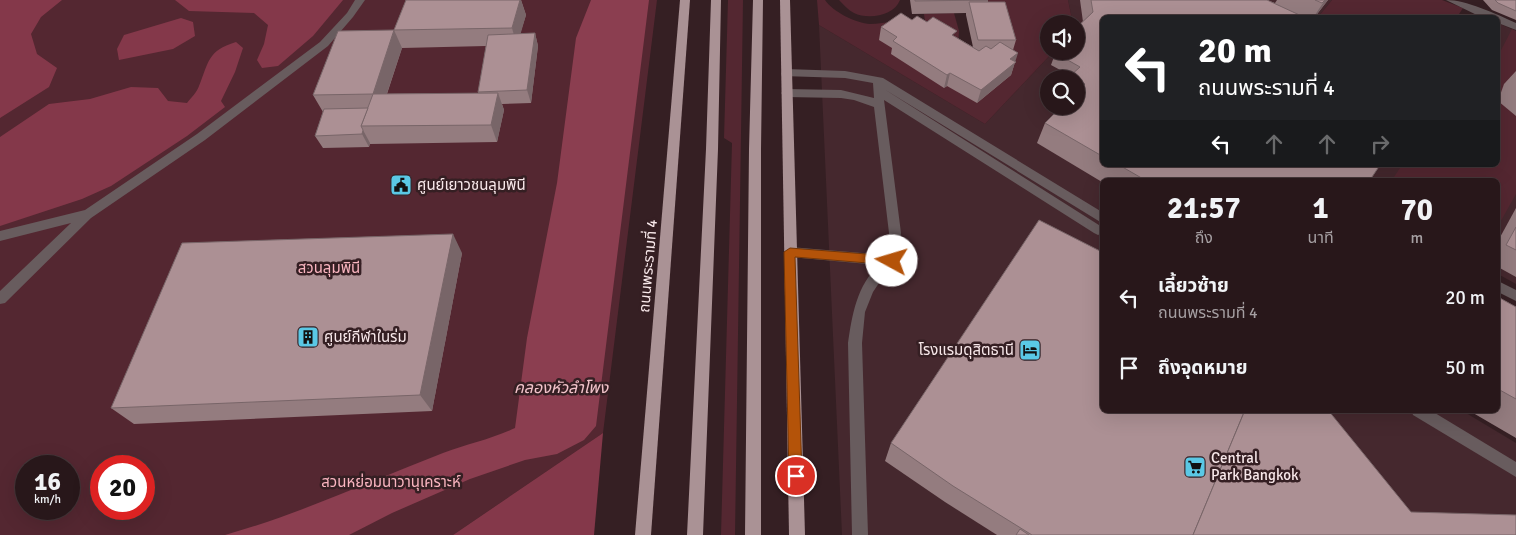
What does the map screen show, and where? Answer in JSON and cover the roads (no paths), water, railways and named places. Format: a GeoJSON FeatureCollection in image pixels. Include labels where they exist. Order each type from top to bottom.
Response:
{"type":"FeatureCollection","features":[{"type":"Feature","properties":{"kind":"main road","name":"ถนนพระรามที่ 4"},"geometry":{"type":"LineString","coordinates":[[643,535],[685,0]]}},
{"type":"Feature","properties":{"kind":"main road"},"geometry":{"type":"LineString","coordinates":[[696,535],[712,149],[716,0]]}},
{"type":"Feature","properties":{"kind":"main road"},"geometry":{"type":"LineString","coordinates":[[753,535],[755,149],[758,0]]}},
{"type":"Feature","properties":{"kind":"main road"},"geometry":{"type":"LineString","coordinates":[[785,0],[797,535]]}},
{"type":"Feature","properties":{"kind":"street"},"geometry":{"type":"LineString","coordinates":[[0,299],[87,214],[201,137],[324,44],[350,15],[360,0]]}},
{"type":"Feature","properties":{"kind":"street"},"geometry":{"type":"LineString","coordinates":[[1451,0],[1486,15]]}},
{"type":"Feature","properties":{"kind":"street"},"geometry":{"type":"LineString","coordinates":[[1500,20],[1516,27]]}},
{"type":"Feature","properties":{"kind":"street"},"geometry":{"type":"LineString","coordinates":[[786,73],[846,74],[878,86],[1100,217]]}},
{"type":"Feature","properties":{"kind":"street"},"geometry":{"type":"LineString","coordinates":[[860,535],[855,343],[859,312],[868,290],[879,273],[892,261],[896,232],[878,86]]}},
{"type":"Feature","properties":{"kind":"street"},"geometry":{"type":"LineString","coordinates":[[878,86],[1098,230]]}},
{"type":"Feature","properties":{"kind":"street"},"geometry":{"type":"LineString","coordinates":[[786,94],[841,94],[855,96],[880,105]]}},
{"type":"Feature","properties":{"kind":"street"},"geometry":{"type":"LineString","coordinates":[[0,236],[87,214]]}},
{"type":"Feature","properties":{"kind":"street"},"geometry":{"type":"LineString","coordinates":[[790,252],[892,261]]}},
{"type":"Feature","properties":{"kind":"street"},"geometry":{"type":"LineString","coordinates":[[1500,287],[1516,296]]}},
{"type":"Feature","properties":{"kind":"street"},"geometry":{"type":"LineString","coordinates":[[1423,413],[1516,470]]}},
{"type":"Feature","properties":{"kind":"water","name":"คลองหัวลำโพง"},"geometry":{"type":"Polygon","coordinates":[[[591,0],[649,0],[596,426],[584,440],[557,454],[525,460],[470,479],[392,513],[349,535],[225,535],[253,527],[335,497],[443,453],[515,428],[527,338],[557,183],[576,38],[591,0]]]}},
{"type":"Feature","properties":{"kind":"place","name":"ศูนย์เยาวชนลุมพินี"},"geometry":{"type":"Point","coordinates":[401,185]}},
{"type":"Feature","properties":{"kind":"place","name":"ศูนย์กีฬาในร่ม"},"geometry":{"type":"Point","coordinates":[308,337]}},
{"type":"Feature","properties":{"kind":"place","name":"โรงแรมดุสิตธานี"},"geometry":{"type":"Point","coordinates":[1030,350]}},
{"type":"Feature","properties":{"kind":"place","name":"Central Park Bangkok"},"geometry":{"type":"Point","coordinates":[1195,467]}},
{"type":"Feature","properties":{"kind":"park label","name":"สวนลุมพินี"},"geometry":{"type":"Point","coordinates":[329,268]}},
{"type":"Feature","properties":{"kind":"park label","name":"สวนหย่อมนาวานุเคราะห์"},"geometry":{"type":"Point","coordinates":[391,482]}}]}
